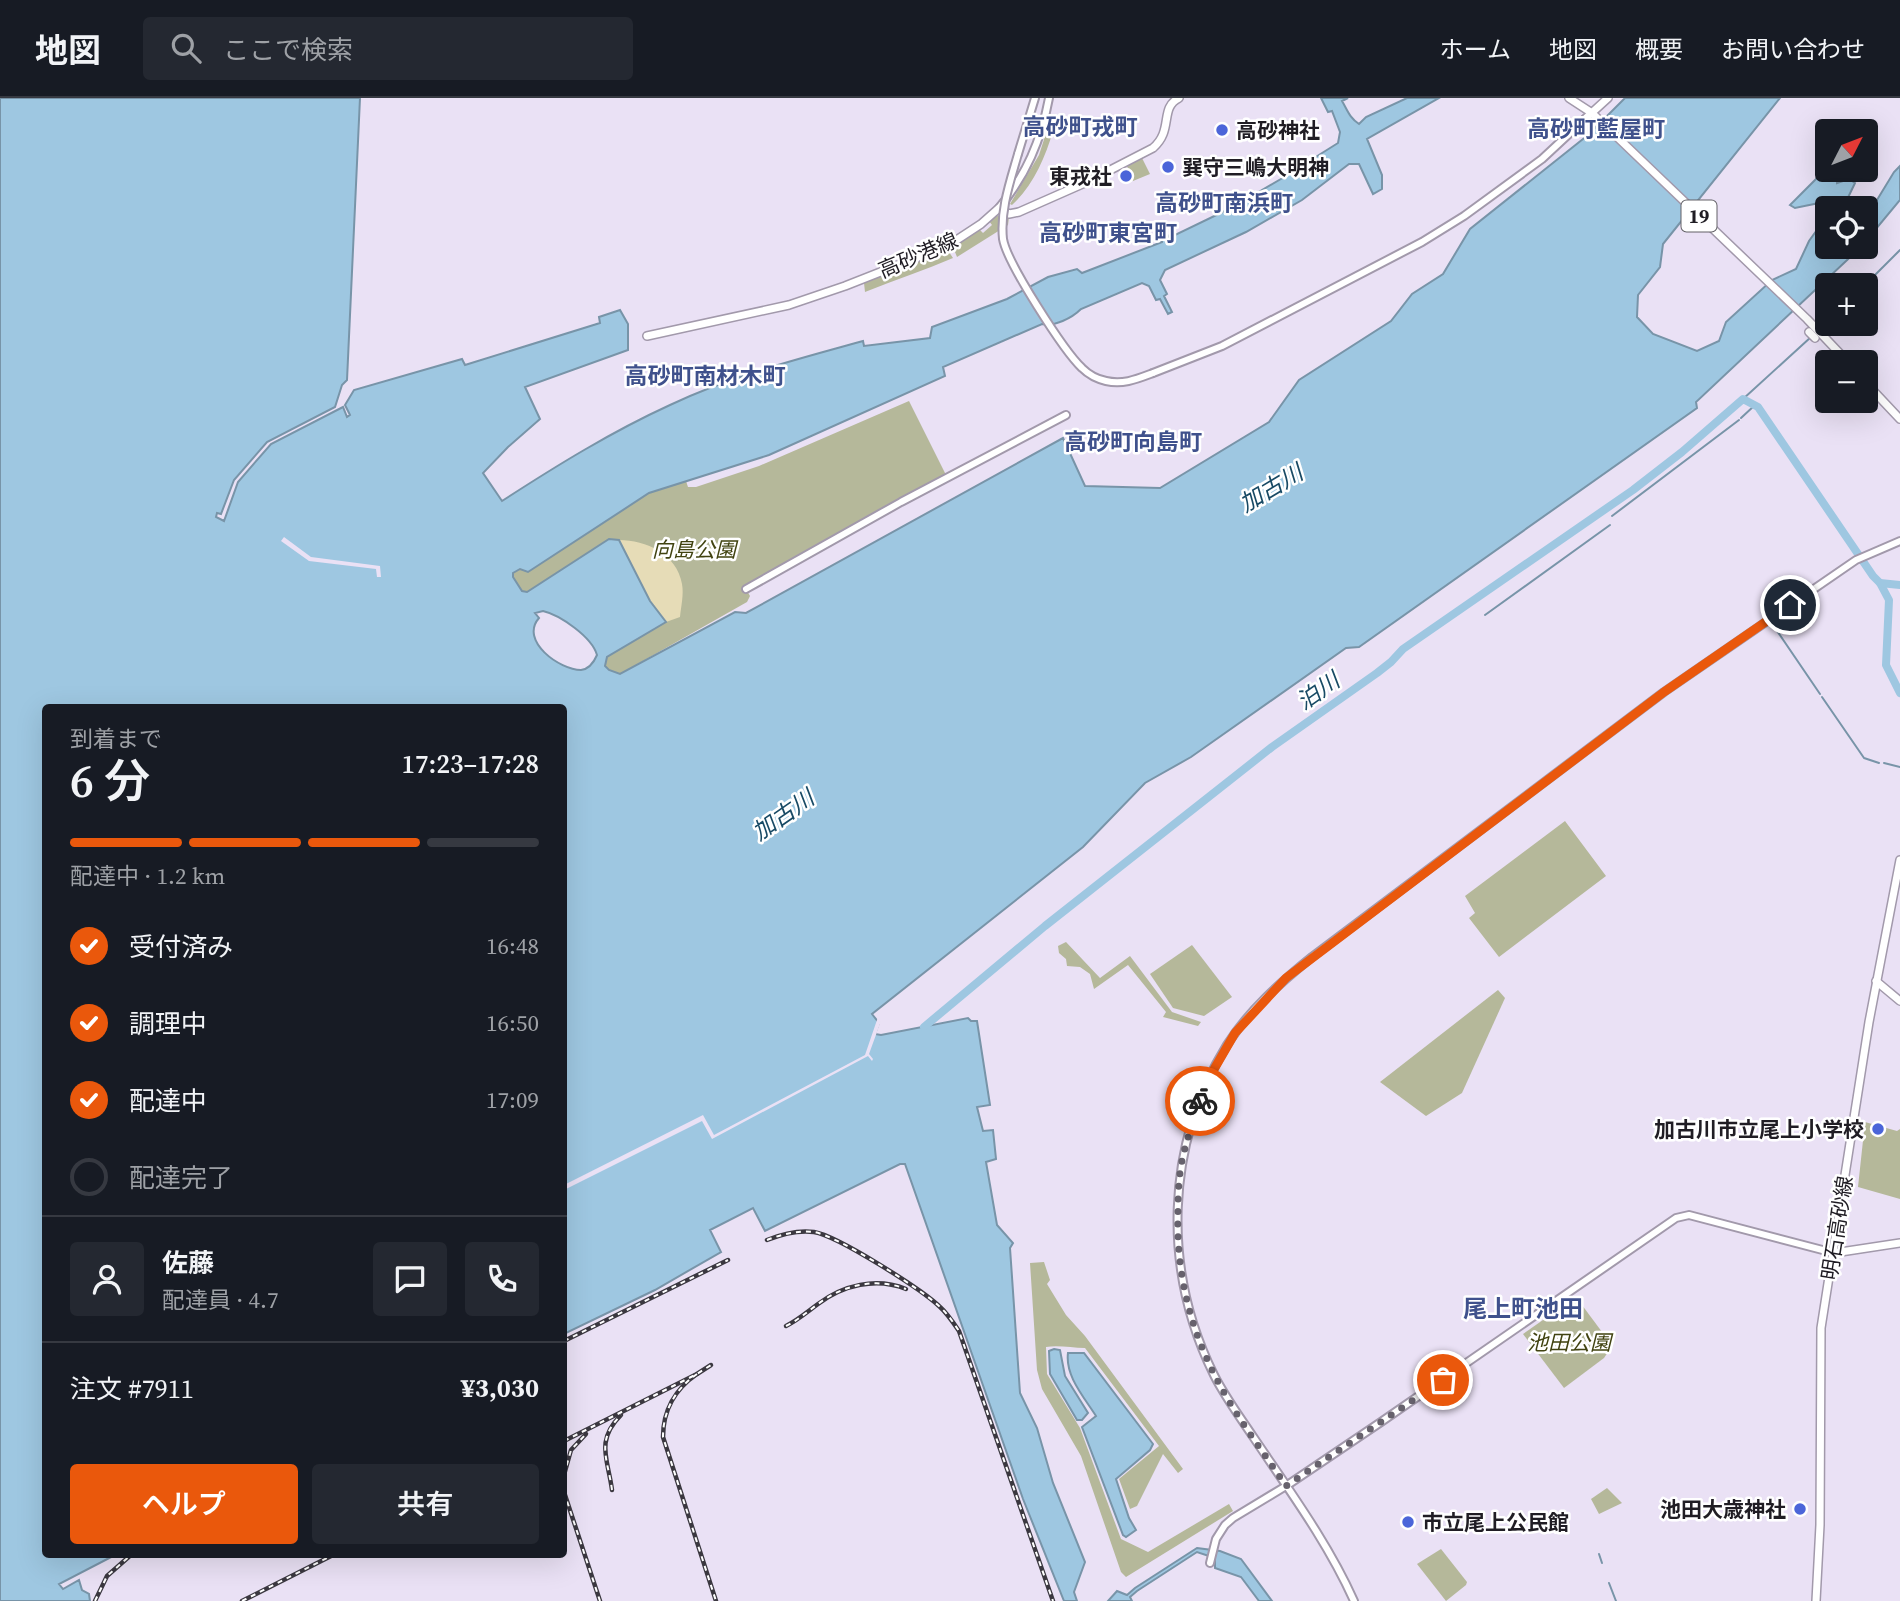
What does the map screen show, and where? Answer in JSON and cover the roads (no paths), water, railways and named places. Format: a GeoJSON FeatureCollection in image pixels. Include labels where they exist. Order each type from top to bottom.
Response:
{"type":"FeatureCollection","features":[{"type":"Feature","properties":{"kind":"main road"},"geometry":{"type":"LineString","coordinates":[[999,208],[1006,213],[1019,212],[1149,151],[1164,136],[1168,107],[1172,101],[1179,98]]}},
{"type":"Feature","properties":{"kind":"main road"},"geometry":{"type":"LineString","coordinates":[[1569,98],[1591,116],[1608,98]]}},
{"type":"Feature","properties":{"kind":"main road","name":"19"},"geometry":{"type":"LineString","coordinates":[[1591,116],[1803,316],[1815,332],[1835,350]]}},
{"type":"Feature","properties":{"kind":"main road","name":"高砂港線"},"geometry":{"type":"LineString","coordinates":[[647,336],[789,305],[845,286],[948,245],[981,224],[999,208]]}},
{"type":"Feature","properties":{"kind":"main road"},"geometry":{"type":"LineString","coordinates":[[1878,396],[1900,419]]}},
{"type":"Feature","properties":{"kind":"main road","name":"明石高砂線"},"geometry":{"type":"LineString","coordinates":[[1816,1601],[1820,1516],[1821,1338],[1876,981],[1900,860]]}},
{"type":"Feature","properties":{"kind":"main road"},"geometry":{"type":"LineString","coordinates":[[1876,981],[1900,1001]]}},
{"type":"Feature","properties":{"kind":"main road"},"geometry":{"type":"LineString","coordinates":[[1833,1253],[1900,1243]]}},
{"type":"Feature","properties":{"kind":"street"},"geometry":{"type":"LineString","coordinates":[[1035,98],[1006,198],[1002,220],[1005,247],[1012,265],[1082,368],[1105,381],[1118,382],[1131,382],[1222,346],[1422,242],[1472,211],[1542,159],[1591,116]]}},
{"type":"Feature","properties":{"kind":"street"},"geometry":{"type":"LineString","coordinates":[[999,208],[1016,187],[1032,158],[1042,131],[1049,98]]}},
{"type":"Feature","properties":{"kind":"street"},"geometry":{"type":"LineString","coordinates":[[746,589],[901,502],[1066,415]]}},
{"type":"Feature","properties":{"kind":"street"},"geometry":{"type":"LineString","coordinates":[[1354,1601],[1286,1486],[1215,1377],[1197,1337],[1179,1265],[1178,1187],[1183,1153],[1200,1102],[1227,1045],[1265,999],[1312,957],[1664,692],[1858,559],[1900,541]]}},
{"type":"Feature","properties":{"kind":"street"},"geometry":{"type":"LineString","coordinates":[[1210,1563],[1216,1539],[1233,1518],[1286,1486],[1679,1216],[1692,1216],[1833,1253]]}},
{"type":"Feature","properties":{"kind":"water","name":"加古川"},"geometry":{"type":"Polygon","coordinates":[[[0,98],[360,98],[347,380],[342,385],[335,407],[267,442],[234,480],[221,514],[217,513],[216,517],[224,521],[238,482],[271,444],[343,407],[347,417],[350,415],[345,405],[354,390],[462,359],[465,365],[600,323],[599,317],[620,310],[628,324],[628,350],[525,387],[540,419],[483,473],[502,501],[626,426],[717,385],[863,341],[864,346],[930,338],[932,327],[1007,299],[1048,277],[1077,269],[1082,273],[1162,242],[1162,236],[1167,234],[1169,238],[1233,207],[1292,172],[1290,167],[1295,170],[1338,143],[1340,132],[1332,111],[1328,112],[1321,98],[1348,98],[1342,101],[1359,124],[1366,117],[1407,98],[1439,98],[1367,139],[1382,175],[1382,189],[1373,194],[1359,164],[1349,164],[1302,200],[1246,232],[1165,270],[1160,280],[1172,312],[1168,314],[1160,299],[1156,300],[1149,286],[1142,283],[1081,309],[1063,321],[1042,324],[943,367],[945,376],[769,455],[649,493],[528,572],[520,569],[513,573],[522,591],[527,592],[609,539],[619,540],[650,601],[666,622],[607,657],[605,666],[620,674],[735,612],[746,613],[1063,438],[1085,486],[1160,488],[1269,422],[1299,380],[1391,321],[1412,294],[1443,274],[1470,229],[1588,135],[1625,98],[1780,98],[1663,244],[1660,267],[1638,295],[1637,317],[1653,334],[1697,351],[1719,341],[1726,322],[1772,280],[1796,269],[1815,233],[1815,259],[1848,259],[1833,273],[1815,273],[1815,290],[1696,402],[1697,408],[1359,647],[1346,648],[1191,757],[1145,783],[1083,847],[872,1014],[879,1023],[875,1034],[881,1035],[968,1018],[977,1021],[990,1105],[977,1107],[983,1131],[993,1130],[996,1159],[986,1162],[997,1225],[1013,1243],[1010,1248],[1020,1393],[1037,1428],[1053,1483],[1085,1562],[1074,1592],[1077,1601],[1064,1601],[1023,1499],[905,1164],[900,1164],[765,1231],[753,1208],[710,1230],[721,1252],[655,1290],[567,1333],[567,704],[42,704],[42,1558],[109,1558],[59,1584],[63,1589],[79,1580],[82,1590],[89,1594],[90,1601],[0,1601],[0,98]],[[535,613],[539,618],[534,627],[538,645],[553,660],[581,670],[589,667],[597,655],[589,641],[550,613],[535,613]]]}},
{"type":"Feature","properties":{"kind":"water"},"geometry":{"type":"Polygon","coordinates":[[[1900,166],[1900,200],[1878,227],[1878,198],[1900,166]]]}},
{"type":"Feature","properties":{"kind":"water"},"geometry":{"type":"Polygon","coordinates":[[[1815,180],[1855,183],[1849,196],[1815,196],[1815,204],[1795,208],[1790,205],[1815,180]]]}},
{"type":"Feature","properties":{"kind":"water"},"geometry":{"type":"Polygon","coordinates":[[[1060,1350],[1065,1376],[1088,1413],[1082,1420],[1077,1420],[1050,1374],[1049,1351],[1060,1350]]]}},
{"type":"Feature","properties":{"kind":"water"},"geometry":{"type":"Polygon","coordinates":[[[1068,1353],[1084,1353],[1153,1444],[1150,1450],[1116,1479],[1129,1518],[1136,1530],[1126,1537],[1082,1427],[1096,1416],[1072,1378],[1068,1353]]]}},
{"type":"Feature","properties":{"kind":"water"},"geometry":{"type":"Polygon","coordinates":[[[1197,1548],[1220,1551],[1241,1559],[1272,1601],[1259,1601],[1241,1577],[1215,1568],[1215,1558],[1197,1552],[1137,1591],[1130,1597],[1132,1601],[1108,1601],[1117,1591],[1127,1595],[1197,1548]]]}},
{"type":"Feature","properties":{"kind":"waterway"},"geometry":{"type":"LineString","coordinates":[[1877,273],[1900,250]]}},
{"type":"Feature","properties":{"kind":"waterway"},"geometry":{"type":"LineString","coordinates":[[1743,399],[1811,337]]}},
{"type":"Feature","properties":{"kind":"waterway","name":"泊川"},"geometry":{"type":"LineString","coordinates":[[924,1027],[1045,926],[1272,747],[1377,673],[1403,649],[1633,490],[1743,399],[1758,407],[1873,576],[1880,583],[1900,585]]}},
{"type":"Feature","properties":{"kind":"waterway"},"geometry":{"type":"LineString","coordinates":[[1741,418],[1755,405]]}},
{"type":"Feature","properties":{"kind":"waterway"},"geometry":{"type":"LineString","coordinates":[[1612,516],[1739,420]]}},
{"type":"Feature","properties":{"kind":"waterway"},"geometry":{"type":"LineString","coordinates":[[1485,615],[1610,525]]}},
{"type":"Feature","properties":{"kind":"waterway"},"geometry":{"type":"LineString","coordinates":[[1880,583],[1889,600],[1886,665],[1900,693]]}},
{"type":"Feature","properties":{"kind":"waterway"},"geometry":{"type":"LineString","coordinates":[[1773,625],[1820,694]]}},
{"type":"Feature","properties":{"kind":"waterway"},"geometry":{"type":"LineString","coordinates":[[1822,697],[1864,758],[1879,763]]}},
{"type":"Feature","properties":{"kind":"waterway"},"geometry":{"type":"LineString","coordinates":[[1884,763],[1900,767]]}},
{"type":"Feature","properties":{"kind":"waterway"},"geometry":{"type":"LineString","coordinates":[[1599,1554],[1602,1563]]}},
{"type":"Feature","properties":{"kind":"waterway"},"geometry":{"type":"LineString","coordinates":[[1609,1583],[1616,1601]]}},
{"type":"Feature","properties":{"kind":"railway"},"geometry":{"type":"LineString","coordinates":[[767,1240],[802,1232],[826,1236],[898,1276],[929,1298],[950,1318],[959,1331],[1053,1601]]}},
{"type":"Feature","properties":{"kind":"railway"},"geometry":{"type":"LineString","coordinates":[[567,1340],[728,1260]]}},
{"type":"Feature","properties":{"kind":"railway"},"geometry":{"type":"LineString","coordinates":[[786,1326],[828,1297],[849,1288],[872,1283],[906,1289]]}},
{"type":"Feature","properties":{"kind":"railway"},"geometry":{"type":"LineString","coordinates":[[567,1439],[711,1365]]}},
{"type":"Feature","properties":{"kind":"railway"},"geometry":{"type":"LineString","coordinates":[[697,1374],[682,1387],[672,1401],[665,1418],[663,1437],[716,1601]]}},
{"type":"Feature","properties":{"kind":"railway"},"geometry":{"type":"LineString","coordinates":[[612,1490],[606,1460],[606,1442],[608,1433],[621,1415]]}},
{"type":"Feature","properties":{"kind":"railway"},"geometry":{"type":"LineString","coordinates":[[567,1464],[571,1450],[586,1434]]}},
{"type":"Feature","properties":{"kind":"railway"},"geometry":{"type":"LineString","coordinates":[[567,1501],[600,1601]]}},
{"type":"Feature","properties":{"kind":"railway"},"geometry":{"type":"LineString","coordinates":[[95,1601],[107,1576],[127,1558]]}},
{"type":"Feature","properties":{"kind":"railway"},"geometry":{"type":"LineString","coordinates":[[242,1601],[327,1558]]}},
{"type":"Feature","properties":{"kind":"place","name":"高砂神社"},"geometry":{"type":"Point","coordinates":[1222,130]}},
{"type":"Feature","properties":{"kind":"place","name":"巽守三嶋大明神"},"geometry":{"type":"Point","coordinates":[1168,167]}},
{"type":"Feature","properties":{"kind":"place","name":"東戎社"},"geometry":{"type":"Point","coordinates":[1126,176]}},
{"type":"Feature","properties":{"kind":"place","name":"加古川市立尾上小学校"},"geometry":{"type":"Point","coordinates":[1878,1129]}},
{"type":"Feature","properties":{"kind":"place","name":"池田大歳神社"},"geometry":{"type":"Point","coordinates":[1800,1509]}},
{"type":"Feature","properties":{"kind":"place","name":"市立尾上公民館"},"geometry":{"type":"Point","coordinates":[1408,1522]}},
{"type":"Feature","properties":{"kind":"district","name":"高砂町戎町"},"geometry":{"type":"Point","coordinates":[1080,127]}},
{"type":"Feature","properties":{"kind":"district","name":"高砂町藍屋町"},"geometry":{"type":"Point","coordinates":[1596,129]}},
{"type":"Feature","properties":{"kind":"district","name":"高砂町南浜町"},"geometry":{"type":"Point","coordinates":[1224,203]}},
{"type":"Feature","properties":{"kind":"district","name":"高砂町東宮町"},"geometry":{"type":"Point","coordinates":[1108,233]}},
{"type":"Feature","properties":{"kind":"district","name":"高砂町南材木町"},"geometry":{"type":"Point","coordinates":[705,376]}},
{"type":"Feature","properties":{"kind":"district","name":"高砂町向島町"},"geometry":{"type":"Point","coordinates":[1133,442]}},
{"type":"Feature","properties":{"kind":"district","name":"尾上町池田"},"geometry":{"type":"Point","coordinates":[1523,1308]}},
{"type":"Feature","properties":{"kind":"park label","name":"向島公園"},"geometry":{"type":"Point","coordinates":[694,549]}},
{"type":"Feature","properties":{"kind":"park label","name":"池田公園"},"geometry":{"type":"Point","coordinates":[1569,1342]}}]}
